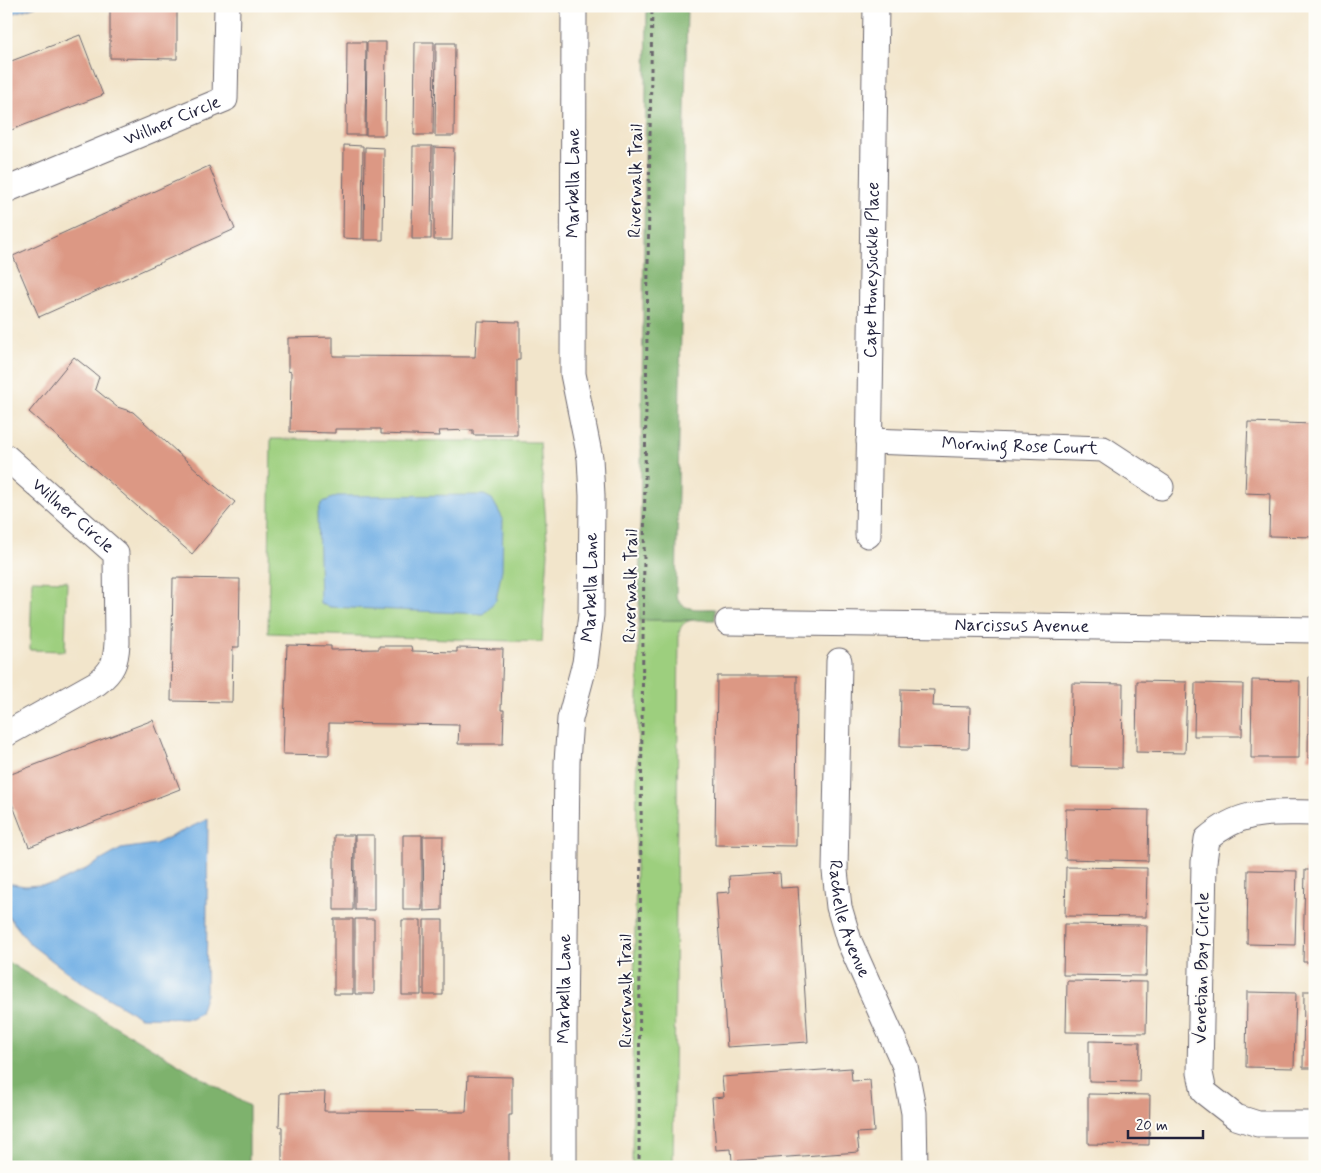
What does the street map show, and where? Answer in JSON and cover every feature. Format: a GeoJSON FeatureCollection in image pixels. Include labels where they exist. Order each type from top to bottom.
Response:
{"type":"FeatureCollection","features":[{"type":"Feature","properties":{"kind":"street","name":"Willner Circle"},"geometry":{"type":"LineString","coordinates":[[6,190],[225,99],[227,6]]}},
{"type":"Feature","properties":{"kind":"street","name":"Marbella Lane"},"geometry":{"type":"LineString","coordinates":[[564,1167],[568,762],[570,719],[585,663],[591,605],[592,496],[590,458],[573,374],[574,6]]}},
{"type":"Feature","properties":{"kind":"street","name":"Cape Honeysuckle Place"},"geometry":{"type":"LineString","coordinates":[[868,535],[876,6]]}},
{"type":"Feature","properties":{"kind":"street","name":"Morning Rose Court"},"geometry":{"type":"LineString","coordinates":[[869,441],[1103,449],[1161,487]]}},
{"type":"Feature","properties":{"kind":"street","name":"Willner Circle"},"geometry":{"type":"LineString","coordinates":[[6,457],[116,554],[117,643],[116,658],[109,674],[97,683],[6,734]]}},
{"type":"Feature","properties":{"kind":"street","name":"Narcissus Avenue"},"geometry":{"type":"LineString","coordinates":[[728,622],[1315,630]]}},
{"type":"Feature","properties":{"kind":"street","name":"Rachelle Avenue"},"geometry":{"type":"LineString","coordinates":[[839,661],[834,871],[839,907],[849,941],[905,1066],[914,1113],[915,1167]]}},
{"type":"Feature","properties":{"kind":"street","name":"Venetian Bay Circle"},"geometry":{"type":"LineString","coordinates":[[1315,813],[1266,813],[1238,819],[1222,827],[1207,839],[1204,862],[1200,1073],[1204,1092],[1236,1117],[1258,1124],[1315,1124]]}},
{"type":"Feature","properties":{"kind":"path","name":"Riverwalk Trail"},"geometry":{"type":"LineString","coordinates":[[639,1167],[639,938],[643,803],[652,6]]}},
{"type":"Feature","properties":{"kind":"green space"},"geometry":{"type":"Polygon","coordinates":[[[647,6],[687,6],[676,595],[678,601],[687,607],[715,609],[715,620],[639,620],[647,6]]]}},
{"type":"Feature","properties":{"kind":"green space"},"geometry":{"type":"Polygon","coordinates":[[[271,439],[540,442],[548,553],[542,642],[268,633],[271,439]]]}},
{"type":"Feature","properties":{"kind":"green space"},"geometry":{"type":"Polygon","coordinates":[[[32,580],[67,581],[65,651],[30,650],[32,580]]]}},
{"type":"Feature","properties":{"kind":"green space"},"geometry":{"type":"Polygon","coordinates":[[[639,620],[694,620],[684,624],[679,633],[673,1167],[632,1167],[639,620]]]}},
{"type":"Feature","properties":{"kind":"green space"},"geometry":{"type":"Polygon","coordinates":[[[6,961],[249,1106],[249,1167],[6,1167],[6,961]]]}},
{"type":"Feature","properties":{"kind":"water"},"geometry":{"type":"Polygon","coordinates":[[[6,6],[36,6],[6,16],[6,6]]]}},
{"type":"Feature","properties":{"kind":"water"},"geometry":{"type":"Polygon","coordinates":[[[484,495],[492,499],[503,519],[502,569],[496,600],[483,614],[330,607],[320,604],[318,512],[321,503],[337,496],[484,495]]]}},
{"type":"Feature","properties":{"kind":"water"},"geometry":{"type":"Polygon","coordinates":[[[208,819],[206,994],[200,1013],[191,1018],[140,1017],[81,982],[31,945],[6,913],[6,883],[25,886],[55,884],[121,849],[155,844],[208,819]]]}},
{"type":"Feature","properties":{"kind":"building"},"geometry":{"type":"Polygon","coordinates":[[[110,6],[177,6],[177,59],[110,58],[110,6]]]}},
{"type":"Feature","properties":{"kind":"building"},"geometry":{"type":"Polygon","coordinates":[[[80,35],[103,95],[6,132],[6,63],[80,35]]]}},
{"type":"Feature","properties":{"kind":"building"},"geometry":{"type":"Polygon","coordinates":[[[347,42],[366,42],[365,135],[346,135],[347,42]]]}},
{"type":"Feature","properties":{"kind":"building"},"geometry":{"type":"Polygon","coordinates":[[[367,42],[386,42],[385,135],[366,135],[367,42]]]}},
{"type":"Feature","properties":{"kind":"building"},"geometry":{"type":"Polygon","coordinates":[[[415,42],[434,42],[433,135],[414,135],[415,42]]]}},
{"type":"Feature","properties":{"kind":"building"},"geometry":{"type":"Polygon","coordinates":[[[436,43],[455,43],[454,136],[435,136],[436,43]]]}},
{"type":"Feature","properties":{"kind":"building"},"geometry":{"type":"Polygon","coordinates":[[[344,145],[363,146],[362,239],[343,238],[344,145]]]}},
{"type":"Feature","properties":{"kind":"building"},"geometry":{"type":"Polygon","coordinates":[[[413,146],[432,146],[431,239],[412,239],[413,146]]]}},
{"type":"Feature","properties":{"kind":"building"},"geometry":{"type":"Polygon","coordinates":[[[365,147],[384,148],[383,240],[364,240],[365,147]]]}},
{"type":"Feature","properties":{"kind":"building"},"geometry":{"type":"Polygon","coordinates":[[[434,147],[454,148],[452,240],[434,240],[434,147]]]}},
{"type":"Feature","properties":{"kind":"building"},"geometry":{"type":"Polygon","coordinates":[[[209,166],[235,229],[39,317],[13,256],[209,166]]]}},
{"type":"Feature","properties":{"kind":"building"},"geometry":{"type":"Polygon","coordinates":[[[477,321],[520,322],[520,360],[517,360],[517,435],[473,435],[473,430],[439,431],[440,436],[381,434],[381,429],[335,429],[335,433],[290,432],[291,372],[288,371],[288,338],[333,337],[333,356],[475,357],[477,321]]]}},
{"type":"Feature","properties":{"kind":"building"},"geometry":{"type":"Polygon","coordinates":[[[74,357],[99,377],[95,389],[117,407],[133,412],[210,482],[235,502],[192,554],[29,412],[74,357]]]}},
{"type":"Feature","properties":{"kind":"building"},"geometry":{"type":"Polygon","coordinates":[[[1248,422],[1315,424],[1315,537],[1269,536],[1270,494],[1245,493],[1248,422]]]}},
{"type":"Feature","properties":{"kind":"building"},"geometry":{"type":"Polygon","coordinates":[[[173,578],[240,579],[239,647],[233,647],[232,702],[171,701],[173,578]]]}},
{"type":"Feature","properties":{"kind":"building"},"geometry":{"type":"Polygon","coordinates":[[[287,645],[331,646],[331,650],[379,649],[379,646],[411,646],[412,651],[457,652],[457,648],[503,649],[501,710],[504,710],[503,744],[458,744],[459,725],[329,723],[329,755],[283,754],[287,645]]]}},
{"type":"Feature","properties":{"kind":"building"},"geometry":{"type":"Polygon","coordinates":[[[717,676],[797,676],[796,846],[715,845],[717,676]]]}},
{"type":"Feature","properties":{"kind":"building"},"geometry":{"type":"Polygon","coordinates":[[[1309,677],[1315,677],[1315,758],[1308,758],[1309,677]]]}},
{"type":"Feature","properties":{"kind":"building"},"geometry":{"type":"Polygon","coordinates":[[[1252,680],[1300,681],[1299,758],[1251,758],[1252,680]]]}},
{"type":"Feature","properties":{"kind":"building"},"geometry":{"type":"Polygon","coordinates":[[[1137,681],[1187,682],[1185,753],[1136,752],[1137,681]]]}},
{"type":"Feature","properties":{"kind":"building"},"geometry":{"type":"Polygon","coordinates":[[[1072,683],[1123,684],[1122,768],[1071,767],[1072,683]]]}},
{"type":"Feature","properties":{"kind":"building"},"geometry":{"type":"Polygon","coordinates":[[[1195,683],[1243,684],[1242,736],[1194,736],[1195,683]]]}},
{"type":"Feature","properties":{"kind":"building"},"geometry":{"type":"Polygon","coordinates":[[[901,689],[934,690],[933,706],[970,707],[969,748],[900,747],[901,689]]]}},
{"type":"Feature","properties":{"kind":"building"},"geometry":{"type":"Polygon","coordinates":[[[153,720],[180,789],[29,847],[6,788],[6,776],[153,720]]]}},
{"type":"Feature","properties":{"kind":"building"},"geometry":{"type":"Polygon","coordinates":[[[1066,809],[1149,810],[1148,861],[1065,859],[1066,809]]]}},
{"type":"Feature","properties":{"kind":"building"},"geometry":{"type":"Polygon","coordinates":[[[334,835],[354,835],[353,910],[334,910],[334,835]]]}},
{"type":"Feature","properties":{"kind":"building"},"geometry":{"type":"Polygon","coordinates":[[[355,835],[374,835],[374,910],[355,910],[355,835]]]}},
{"type":"Feature","properties":{"kind":"building"},"geometry":{"type":"Polygon","coordinates":[[[403,835],[422,835],[422,910],[403,910],[403,835]]]}},
{"type":"Feature","properties":{"kind":"building"},"geometry":{"type":"Polygon","coordinates":[[[423,836],[443,836],[442,910],[424,911],[423,836]]]}},
{"type":"Feature","properties":{"kind":"building"},"geometry":{"type":"Polygon","coordinates":[[[1066,867],[1147,868],[1146,917],[1065,916],[1066,867]]]}},
{"type":"Feature","properties":{"kind":"building"},"geometry":{"type":"Polygon","coordinates":[[[1248,870],[1297,871],[1295,945],[1247,944],[1248,870]]]}},
{"type":"Feature","properties":{"kind":"building"},"geometry":{"type":"Polygon","coordinates":[[[1305,870],[1315,870],[1315,962],[1303,962],[1305,870]]]}},
{"type":"Feature","properties":{"kind":"building"},"geometry":{"type":"Polygon","coordinates":[[[780,873],[781,888],[798,887],[808,1042],[727,1047],[716,893],[730,892],[729,876],[780,873]]]}},
{"type":"Feature","properties":{"kind":"building"},"geometry":{"type":"Polygon","coordinates":[[[334,919],[353,919],[353,994],[334,994],[334,919]]]}},
{"type":"Feature","properties":{"kind":"building"},"geometry":{"type":"Polygon","coordinates":[[[355,919],[374,919],[374,994],[355,994],[355,919]]]}},
{"type":"Feature","properties":{"kind":"building"},"geometry":{"type":"Polygon","coordinates":[[[402,920],[421,920],[421,995],[402,995],[402,920]]]}},
{"type":"Feature","properties":{"kind":"building"},"geometry":{"type":"Polygon","coordinates":[[[424,920],[443,920],[443,995],[424,995],[424,920]]]}},
{"type":"Feature","properties":{"kind":"building"},"geometry":{"type":"Polygon","coordinates":[[[1064,924],[1147,925],[1146,976],[1063,975],[1064,924]]]}},
{"type":"Feature","properties":{"kind":"building"},"geometry":{"type":"Polygon","coordinates":[[[1067,981],[1147,982],[1146,1033],[1066,1032],[1067,981]]]}},
{"type":"Feature","properties":{"kind":"building"},"geometry":{"type":"Polygon","coordinates":[[[1304,991],[1315,991],[1315,1068],[1303,1068],[1304,991]]]}},
{"type":"Feature","properties":{"kind":"building"},"geometry":{"type":"Polygon","coordinates":[[[1247,992],[1296,993],[1294,1068],[1246,1067],[1247,992]]]}},
{"type":"Feature","properties":{"kind":"building"},"geometry":{"type":"Polygon","coordinates":[[[1089,1041],[1140,1042],[1139,1082],[1089,1081],[1089,1041]]]}},
{"type":"Feature","properties":{"kind":"building"},"geometry":{"type":"Polygon","coordinates":[[[851,1068],[852,1081],[870,1080],[874,1132],[857,1133],[859,1152],[732,1161],[731,1149],[716,1150],[712,1098],[724,1097],[722,1077],[851,1068]]]}},
{"type":"Feature","properties":{"kind":"building"},"geometry":{"type":"Polygon","coordinates":[[[468,1076],[512,1077],[512,1115],[509,1115],[509,1167],[282,1167],[282,1127],[279,1126],[280,1093],[325,1092],[324,1111],[466,1112],[468,1076]]]}},
{"type":"Feature","properties":{"kind":"building"},"geometry":{"type":"Polygon","coordinates":[[[1088,1094],[1150,1095],[1149,1145],[1088,1144],[1088,1094]]]}}]}
